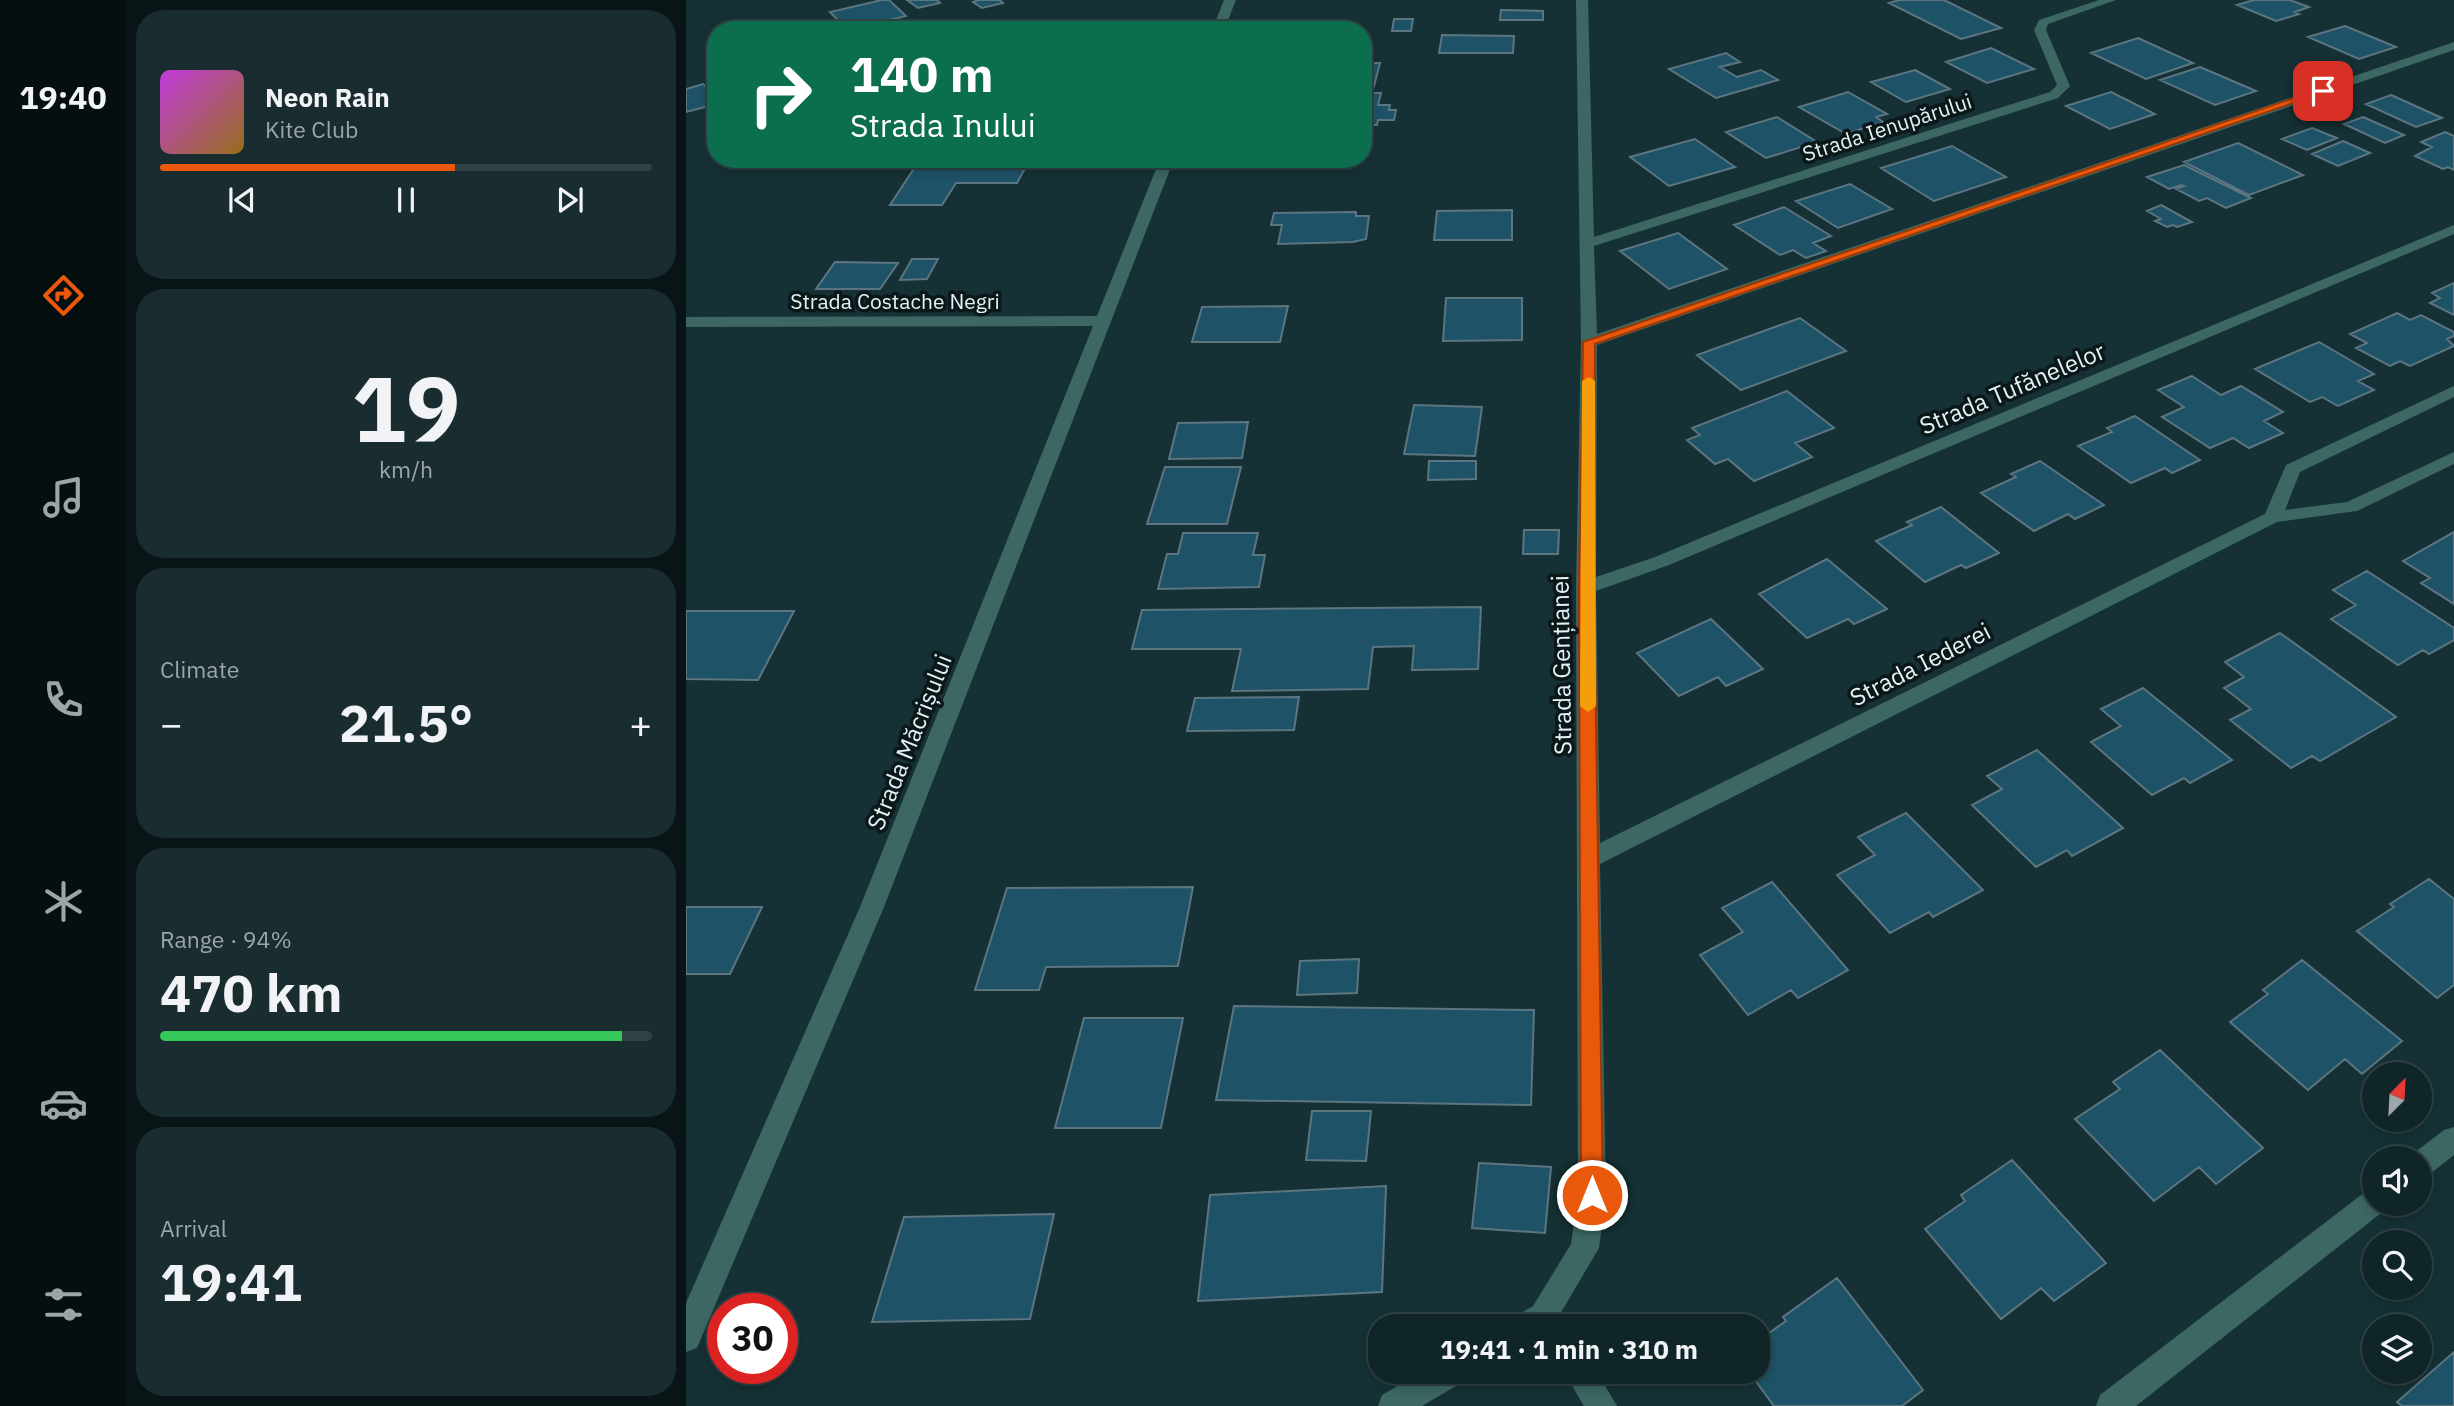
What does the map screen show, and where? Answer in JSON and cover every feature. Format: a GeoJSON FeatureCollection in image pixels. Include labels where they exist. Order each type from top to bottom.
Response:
{"type":"FeatureCollection","features":[{"type":"Feature","properties":{"kind":"street"},"geometry":{"type":"LineString","coordinates":[[1222,21],[1230,0]]}},
{"type":"Feature","properties":{"kind":"street","name":"Strada Gențianei"},"geometry":{"type":"LineString","coordinates":[[1545,1314],[1585,1248],[1592,1195],[1586,587],[1589,342],[1582,0]]}},
{"type":"Feature","properties":{"kind":"street","name":"Strada Ienupărului"},"geometry":{"type":"LineString","coordinates":[[1586,244],[2054,95],[2064,86],[2040,30],[2043,22],[2109,0]]}},
{"type":"Feature","properties":{"kind":"street"},"geometry":{"type":"LineString","coordinates":[[1589,342],[2454,46]]}},
{"type":"Feature","properties":{"kind":"street","name":"Strada Măcrișului"},"geometry":{"type":"LineString","coordinates":[[686,1337],[872,907],[1164,168]]}},
{"type":"Feature","properties":{"kind":"street","name":"Strada Tufănelelor"},"geometry":{"type":"LineString","coordinates":[[1586,587],[1675,556],[2454,229]]}},
{"type":"Feature","properties":{"kind":"street","name":"Strada Costache Negri"},"geometry":{"type":"LineString","coordinates":[[686,323],[1104,321]]}},
{"type":"Feature","properties":{"kind":"street"},"geometry":{"type":"LineString","coordinates":[[2273,517],[2292,468],[2454,391]]}},
{"type":"Feature","properties":{"kind":"street","name":"Strada Iederei"},"geometry":{"type":"LineString","coordinates":[[1590,859],[2273,517],[2351,507],[2454,457]]}},
{"type":"Feature","properties":{"kind":"street"},"geometry":{"type":"LineString","coordinates":[[2432,1156],[2454,1139]]}},
{"type":"Feature","properties":{"kind":"street"},"geometry":{"type":"LineString","coordinates":[[2111,1406],[2362,1211]]}},
{"type":"Feature","properties":{"kind":"street"},"geometry":{"type":"LineString","coordinates":[[1393,1406],[1430,1384]]}},
{"type":"Feature","properties":{"kind":"street"},"geometry":{"type":"LineString","coordinates":[[1587,1384],[1602,1406]]}},
{"type":"Feature","properties":{"kind":"building"},"geometry":{"type":"Polygon","coordinates":[[[889,0],[906,16],[885,21],[838,21],[830,12],[889,0]]]}},
{"type":"Feature","properties":{"kind":"building"},"geometry":{"type":"Polygon","coordinates":[[[907,0],[937,0],[940,3],[918,8],[907,0]]]}},
{"type":"Feature","properties":{"kind":"building"},"geometry":{"type":"Polygon","coordinates":[[[1000,0],[1003,3],[982,8],[973,2],[1000,0]]]}},
{"type":"Feature","properties":{"kind":"building"},"geometry":{"type":"Polygon","coordinates":[[[1899,0],[1944,0],[2001,28],[1961,39],[1889,3],[1899,0]]]}},
{"type":"Feature","properties":{"kind":"building"},"geometry":{"type":"Polygon","coordinates":[[[2254,0],[2290,0],[2309,7],[2295,12],[2299,14],[2276,21],[2237,5],[2254,0]]]}},
{"type":"Feature","properties":{"kind":"building"},"geometry":{"type":"Polygon","coordinates":[[[1501,10],[1543,11],[1543,20],[1500,20],[1501,10]]]}},
{"type":"Feature","properties":{"kind":"building"},"geometry":{"type":"Polygon","coordinates":[[[1394,19],[1413,19],[1411,31],[1392,31],[1394,19]]]}},
{"type":"Feature","properties":{"kind":"building"},"geometry":{"type":"Polygon","coordinates":[[[2345,26],[2396,47],[2359,59],[2308,37],[2345,26]]]}},
{"type":"Feature","properties":{"kind":"building"},"geometry":{"type":"Polygon","coordinates":[[[1442,35],[1514,36],[1513,53],[1439,53],[1442,35]]]}},
{"type":"Feature","properties":{"kind":"building"},"geometry":{"type":"Polygon","coordinates":[[[2138,38],[2193,63],[2146,79],[2091,53],[2138,38]]]}},
{"type":"Feature","properties":{"kind":"building"},"geometry":{"type":"Polygon","coordinates":[[[1991,48],[2034,69],[1987,83],[1946,62],[1991,48]]]}},
{"type":"Feature","properties":{"kind":"building"},"geometry":{"type":"Polygon","coordinates":[[[1726,53],[1740,62],[1720,67],[1737,77],[1761,70],[1778,80],[1716,98],[1669,69],[1726,53]]]}},
{"type":"Feature","properties":{"kind":"building"},"geometry":{"type":"Polygon","coordinates":[[[1372,63],[1380,63],[1373,90],[1372,63]]]}},
{"type":"Feature","properties":{"kind":"building"},"geometry":{"type":"Polygon","coordinates":[[[2200,67],[2256,91],[2215,105],[2160,80],[2200,67]]]}},
{"type":"Feature","properties":{"kind":"building"},"geometry":{"type":"Polygon","coordinates":[[[1915,70],[1950,89],[1906,102],[1871,82],[1915,70]]]}},
{"type":"Feature","properties":{"kind":"building"},"geometry":{"type":"Polygon","coordinates":[[[703,84],[707,88],[707,107],[686,112],[686,89],[703,84]]]}},
{"type":"Feature","properties":{"kind":"building"},"geometry":{"type":"Polygon","coordinates":[[[1848,92],[1887,114],[1876,117],[1883,122],[1846,134],[1799,107],[1848,92]]]}},
{"type":"Feature","properties":{"kind":"building"},"geometry":{"type":"Polygon","coordinates":[[[2111,92],[2155,114],[2110,129],[2066,106],[2111,92]]]}},
{"type":"Feature","properties":{"kind":"building"},"geometry":{"type":"Polygon","coordinates":[[[1372,93],[1381,93],[1378,105],[1390,105],[1389,110],[1396,110],[1394,120],[1378,120],[1377,125],[1372,125],[1372,93]]]}},
{"type":"Feature","properties":{"kind":"building"},"geometry":{"type":"Polygon","coordinates":[[[2391,95],[2442,118],[2416,127],[2366,104],[2391,95]]]}},
{"type":"Feature","properties":{"kind":"building"},"geometry":{"type":"Polygon","coordinates":[[[1777,117],[1817,142],[1766,158],[1726,132],[1777,117]]]}},
{"type":"Feature","properties":{"kind":"building"},"geometry":{"type":"Polygon","coordinates":[[[2363,117],[2404,135],[2385,143],[2344,124],[2363,117]]]}},
{"type":"Feature","properties":{"kind":"building"},"geometry":{"type":"Polygon","coordinates":[[[2312,128],[2337,138],[2307,150],[2282,139],[2312,128]]]}},
{"type":"Feature","properties":{"kind":"building"},"geometry":{"type":"Polygon","coordinates":[[[2445,132],[2454,136],[2454,170],[2448,167],[2443,169],[2415,156],[2432,147],[2421,142],[2445,132]]]}},
{"type":"Feature","properties":{"kind":"building"},"geometry":{"type":"Polygon","coordinates":[[[1695,139],[1735,167],[1669,186],[1630,157],[1695,139]]]}},
{"type":"Feature","properties":{"kind":"building"},"geometry":{"type":"Polygon","coordinates":[[[2343,141],[2370,153],[2338,166],[2312,154],[2343,141]]]}},
{"type":"Feature","properties":{"kind":"building"},"geometry":{"type":"Polygon","coordinates":[[[2238,143],[2303,175],[2249,195],[2184,162],[2238,143]]]}},
{"type":"Feature","properties":{"kind":"building"},"geometry":{"type":"Polygon","coordinates":[[[1952,146],[2006,177],[1934,201],[1881,168],[1952,146]]]}},
{"type":"Feature","properties":{"kind":"building"},"geometry":{"type":"Polygon","coordinates":[[[2184,165],[2251,198],[2226,208],[2207,198],[2199,201],[2176,189],[2184,186],[2169,189],[2147,177],[2184,165]]]}},
{"type":"Feature","properties":{"kind":"building"},"geometry":{"type":"Polygon","coordinates":[[[914,168],[1025,168],[1017,183],[956,183],[942,205],[890,205],[914,168]]]}},
{"type":"Feature","properties":{"kind":"building"},"geometry":{"type":"Polygon","coordinates":[[[1850,184],[1892,209],[1838,228],[1796,201],[1850,184]]]}},
{"type":"Feature","properties":{"kind":"building"},"geometry":{"type":"Polygon","coordinates":[[[2161,205],[2192,222],[2167,227],[2155,221],[2161,219],[2147,211],[2161,205]]]}},
{"type":"Feature","properties":{"kind":"building"},"geometry":{"type":"Polygon","coordinates":[[[1784,207],[1831,236],[1813,243],[1826,251],[1806,258],[1793,250],[1780,255],[1734,225],[1784,207]]]}},
{"type":"Feature","properties":{"kind":"building"},"geometry":{"type":"Polygon","coordinates":[[[1512,210],[1512,240],[1434,240],[1437,211],[1512,210]]]}},
{"type":"Feature","properties":{"kind":"building"},"geometry":{"type":"Polygon","coordinates":[[[1356,212],[1356,216],[1369,216],[1366,239],[1353,242],[1278,244],[1282,225],[1271,225],[1274,213],[1356,212]]]}},
{"type":"Feature","properties":{"kind":"building"},"geometry":{"type":"Polygon","coordinates":[[[1678,233],[1727,269],[1669,289],[1620,251],[1678,233]]]}},
{"type":"Feature","properties":{"kind":"building"},"geometry":{"type":"Polygon","coordinates":[[[912,259],[938,259],[927,279],[900,280],[912,259]]]}},
{"type":"Feature","properties":{"kind":"building"},"geometry":{"type":"Polygon","coordinates":[[[835,262],[898,263],[880,289],[816,289],[835,262]]]}},
{"type":"Feature","properties":{"kind":"building"},"geometry":{"type":"Polygon","coordinates":[[[2454,283],[2454,315],[2430,303],[2440,298],[2432,293],[2454,283]]]}},
{"type":"Feature","properties":{"kind":"building"},"geometry":{"type":"Polygon","coordinates":[[[1446,298],[1522,298],[1522,340],[1443,341],[1446,298]]]}},
{"type":"Feature","properties":{"kind":"building"},"geometry":{"type":"Polygon","coordinates":[[[1288,306],[1280,342],[1192,342],[1202,307],[1288,306]]]}},
{"type":"Feature","properties":{"kind":"building"},"geometry":{"type":"Polygon","coordinates":[[[2397,313],[2410,320],[2421,315],[2454,332],[2454,336],[2447,339],[2454,346],[2410,366],[2400,361],[2390,366],[2356,348],[2367,343],[2350,334],[2397,313]]]}},
{"type":"Feature","properties":{"kind":"building"},"geometry":{"type":"Polygon","coordinates":[[[1800,318],[1846,351],[1741,390],[1697,355],[1800,318]]]}},
{"type":"Feature","properties":{"kind":"building"},"geometry":{"type":"Polygon","coordinates":[[[2319,342],[2374,374],[2358,381],[2374,390],[2338,406],[2322,397],[2310,402],[2255,369],[2319,342]]]}},
{"type":"Feature","properties":{"kind":"building"},"geometry":{"type":"Polygon","coordinates":[[[2192,376],[2221,395],[2241,386],[2283,412],[2264,421],[2283,433],[2249,448],[2233,438],[2210,448],[2162,417],[2184,407],[2158,390],[2192,376]]]}},
{"type":"Feature","properties":{"kind":"building"},"geometry":{"type":"Polygon","coordinates":[[[1787,391],[1834,428],[1795,443],[1812,457],[1754,481],[1728,459],[1715,464],[1687,440],[1700,435],[1692,428],[1787,391]]]}},
{"type":"Feature","properties":{"kind":"building"},"geometry":{"type":"Polygon","coordinates":[[[1414,405],[1482,407],[1475,456],[1404,454],[1414,405]]]}},
{"type":"Feature","properties":{"kind":"building"},"geometry":{"type":"Polygon","coordinates":[[[2135,416],[2200,460],[2172,473],[2165,468],[2131,483],[2078,446],[2112,432],[2107,428],[2135,416]]]}},
{"type":"Feature","properties":{"kind":"building"},"geometry":{"type":"Polygon","coordinates":[[[1248,422],[1242,458],[1169,459],[1178,423],[1248,422]]]}},
{"type":"Feature","properties":{"kind":"building"},"geometry":{"type":"Polygon","coordinates":[[[1429,461],[1476,461],[1476,479],[1428,480],[1429,461]]]}},
{"type":"Feature","properties":{"kind":"building"},"geometry":{"type":"Polygon","coordinates":[[[2040,461],[2104,505],[2075,519],[2068,514],[2034,531],[1981,493],[2016,477],[2011,474],[2040,461]]]}},
{"type":"Feature","properties":{"kind":"building"},"geometry":{"type":"Polygon","coordinates":[[[1165,467],[1241,467],[1227,524],[1147,524],[1165,467]]]}},
{"type":"Feature","properties":{"kind":"building"},"geometry":{"type":"Polygon","coordinates":[[[1941,507],[1999,553],[1966,568],[1961,565],[1925,582],[1876,541],[1912,525],[1907,522],[1941,507]]]}},
{"type":"Feature","properties":{"kind":"building"},"geometry":{"type":"Polygon","coordinates":[[[1524,530],[1559,530],[1558,554],[1523,554],[1524,530]]]}},
{"type":"Feature","properties":{"kind":"building"},"geometry":{"type":"Polygon","coordinates":[[[2454,532],[2454,604],[2421,583],[2430,578],[2403,561],[2454,532]]]}},
{"type":"Feature","properties":{"kind":"building"},"geometry":{"type":"Polygon","coordinates":[[[1183,533],[1258,533],[1253,555],[1265,555],[1259,587],[1158,589],[1167,554],[1178,554],[1183,533]]]}},
{"type":"Feature","properties":{"kind":"building"},"geometry":{"type":"Polygon","coordinates":[[[1827,559],[1887,609],[1854,624],[1848,619],[1807,638],[1759,594],[1827,559]]]}},
{"type":"Feature","properties":{"kind":"building"},"geometry":{"type":"Polygon","coordinates":[[[2367,571],[2454,628],[2454,640],[2429,654],[2423,650],[2398,665],[2331,619],[2356,605],[2333,590],[2367,571]]]}},
{"type":"Feature","properties":{"kind":"building"},"geometry":{"type":"Polygon","coordinates":[[[1481,607],[1478,669],[1412,670],[1414,646],[1373,647],[1368,689],[1232,691],[1241,649],[1132,649],[1142,610],[1481,607]]]}},
{"type":"Feature","properties":{"kind":"building"},"geometry":{"type":"Polygon","coordinates":[[[686,611],[794,611],[758,680],[686,679],[686,611]]]}},
{"type":"Feature","properties":{"kind":"building"},"geometry":{"type":"Polygon","coordinates":[[[1711,619],[1763,669],[1726,686],[1718,677],[1679,696],[1637,653],[1711,619]]]}},
{"type":"Feature","properties":{"kind":"building"},"geometry":{"type":"Polygon","coordinates":[[[2280,633],[2396,717],[2320,761],[2312,756],[2291,768],[2230,720],[2251,709],[2224,688],[2244,677],[2225,662],[2280,633]]]}},
{"type":"Feature","properties":{"kind":"building"},"geometry":{"type":"Polygon","coordinates":[[[2143,688],[2232,760],[2190,783],[2184,778],[2152,795],[2091,742],[2121,726],[2101,709],[2143,688]]]}},
{"type":"Feature","properties":{"kind":"building"},"geometry":{"type":"Polygon","coordinates":[[[1299,697],[1294,730],[1187,731],[1195,698],[1299,697]]]}},
{"type":"Feature","properties":{"kind":"building"},"geometry":{"type":"Polygon","coordinates":[[[2037,750],[2123,828],[2072,856],[2067,850],[2036,867],[1972,805],[2002,789],[1987,776],[2037,750]]]}},
{"type":"Feature","properties":{"kind":"building"},"geometry":{"type":"Polygon","coordinates":[[[1906,813],[1983,890],[1933,917],[1929,912],[1890,933],[1837,875],[1875,855],[1858,837],[1906,813]]]}},
{"type":"Feature","properties":{"kind":"building"},"geometry":{"type":"Polygon","coordinates":[[[2429,879],[2454,899],[2454,985],[2437,998],[2357,931],[2394,907],[2390,904],[2429,879]]]}},
{"type":"Feature","properties":{"kind":"building"},"geometry":{"type":"Polygon","coordinates":[[[1772,882],[1848,970],[1798,998],[1791,990],[1748,1015],[1700,955],[1743,932],[1722,908],[1772,882]]]}},
{"type":"Feature","properties":{"kind":"building"},"geometry":{"type":"Polygon","coordinates":[[[1193,887],[1178,966],[1046,967],[1039,990],[975,990],[1007,888],[1193,887]]]}},
{"type":"Feature","properties":{"kind":"building"},"geometry":{"type":"Polygon","coordinates":[[[686,907],[762,907],[730,974],[686,974],[686,907]]]}},
{"type":"Feature","properties":{"kind":"building"},"geometry":{"type":"Polygon","coordinates":[[[1359,959],[1357,993],[1297,995],[1300,961],[1359,959]]]}},
{"type":"Feature","properties":{"kind":"building"},"geometry":{"type":"Polygon","coordinates":[[[2302,960],[2402,1041],[2377,1062],[2362,1062],[2362,1074],[2345,1059],[2308,1090],[2230,1022],[2268,994],[2263,990],[2302,960]]]}},
{"type":"Feature","properties":{"kind":"building"},"geometry":{"type":"Polygon","coordinates":[[[1234,1006],[1534,1010],[1531,1105],[1216,1100],[1234,1006]]]}},
{"type":"Feature","properties":{"kind":"building"},"geometry":{"type":"Polygon","coordinates":[[[1084,1018],[1183,1018],[1161,1128],[1055,1128],[1084,1018]]]}},
{"type":"Feature","properties":{"kind":"building"},"geometry":{"type":"Polygon","coordinates":[[[2160,1050],[2263,1148],[2216,1184],[2199,1167],[2154,1201],[2075,1119],[2120,1089],[2113,1082],[2160,1050]]]}},
{"type":"Feature","properties":{"kind":"building"},"geometry":{"type":"Polygon","coordinates":[[[1312,1111],[1371,1111],[1366,1161],[1306,1160],[1312,1111]]]}},
{"type":"Feature","properties":{"kind":"building"},"geometry":{"type":"Polygon","coordinates":[[[2012,1160],[2106,1263],[2054,1301],[2041,1288],[2001,1319],[1925,1229],[1965,1201],[1961,1195],[2012,1160]]]}},
{"type":"Feature","properties":{"kind":"building"},"geometry":{"type":"Polygon","coordinates":[[[1479,1163],[1551,1167],[1545,1233],[1472,1228],[1479,1163]]]}},
{"type":"Feature","properties":{"kind":"building"},"geometry":{"type":"Polygon","coordinates":[[[1386,1186],[1382,1292],[1198,1301],[1210,1195],[1386,1186]]]}},
{"type":"Feature","properties":{"kind":"building"},"geometry":{"type":"Polygon","coordinates":[[[1054,1214],[1030,1319],[872,1322],[904,1217],[1054,1214]]]}},
{"type":"Feature","properties":{"kind":"building"},"geometry":{"type":"Polygon","coordinates":[[[1837,1278],[1923,1390],[1902,1406],[1774,1406],[1758,1384],[1770,1384],[1770,1332],[1786,1321],[1783,1317],[1837,1278]]]}},
{"type":"Feature","properties":{"kind":"building"},"geometry":{"type":"Polygon","coordinates":[[[2454,1352],[2454,1406],[2402,1406],[2397,1402],[2418,1384],[2432,1384],[2432,1371],[2454,1352]]]}},
{"type":"Feature","properties":{"kind":"slow traffic"},"geometry":{"type":"LineString","coordinates":[[1588,706],[1586,587],[1589,381]]}},
{"type":"Feature","properties":{"kind":"route"},"geometry":{"type":"LineString","coordinates":[[1592,1195],[1586,587],[1589,342],[2323,91]]}}]}
